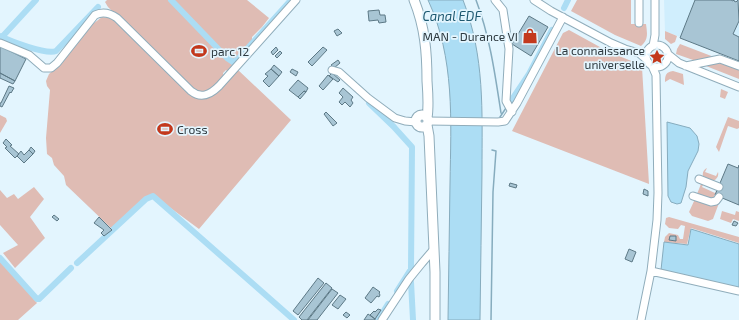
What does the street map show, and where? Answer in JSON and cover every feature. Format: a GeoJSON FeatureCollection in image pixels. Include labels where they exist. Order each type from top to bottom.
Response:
{"type":"FeatureCollection","features":[{"type":"Feature","properties":{"kind":"main road"},"geometry":{"type":"LineString","coordinates":[[414,0],[421,19],[425,39],[428,109],[425,122],[426,139],[430,156],[435,320]]}},
{"type":"Feature","properties":{"kind":"street"},"geometry":{"type":"LineString","coordinates":[[0,43],[24,52],[42,67],[49,68],[57,63],[95,15],[108,13],[117,18],[190,91],[203,96],[211,93],[219,86],[296,0]]}},
{"type":"Feature","properties":{"kind":"street"},"geometry":{"type":"LineString","coordinates":[[494,0],[503,10],[509,49],[506,101],[512,112]]}},
{"type":"Feature","properties":{"kind":"street"},"geometry":{"type":"LineString","coordinates":[[534,0],[563,18],[618,47],[639,53],[652,66],[656,76],[657,220],[651,271],[641,320]]}},
{"type":"Feature","properties":{"kind":"street"},"geometry":{"type":"LineString","coordinates":[[639,0],[639,23]]}},
{"type":"Feature","properties":{"kind":"street"},"geometry":{"type":"LineString","coordinates":[[655,0],[656,35],[661,46],[666,49],[669,55],[679,63],[739,87]]}},
{"type":"Feature","properties":{"kind":"street"},"geometry":{"type":"LineString","coordinates":[[332,70],[339,72],[368,98],[395,118],[405,121],[505,121],[512,112],[563,18]]}},
{"type":"Feature","properties":{"kind":"street"},"geometry":{"type":"LineString","coordinates":[[646,59],[656,35]]}},
{"type":"Feature","properties":{"kind":"street"},"geometry":{"type":"LineString","coordinates":[[639,53],[650,48],[661,46]]}},
{"type":"Feature","properties":{"kind":"street"},"geometry":{"type":"LineString","coordinates":[[656,76],[669,55]]}},
{"type":"Feature","properties":{"kind":"street"},"geometry":{"type":"LineString","coordinates":[[686,66],[720,59],[739,66]]}},
{"type":"Feature","properties":{"kind":"street"},"geometry":{"type":"LineString","coordinates":[[652,66],[679,63]]}},
{"type":"Feature","properties":{"kind":"street"},"geometry":{"type":"LineString","coordinates":[[699,179],[719,187]]}},
{"type":"Feature","properties":{"kind":"street"},"geometry":{"type":"LineString","coordinates":[[693,196],[713,203],[719,196]]}},
{"type":"Feature","properties":{"kind":"street"},"geometry":{"type":"LineString","coordinates":[[382,320],[410,279],[434,249]]}},
{"type":"Feature","properties":{"kind":"street"},"geometry":{"type":"LineString","coordinates":[[651,271],[739,291]]}},
{"type":"Feature","properties":{"kind":"shaded area","name":"parc 12"},"geometry":{"type":"Polygon","coordinates":[[[107,0],[247,0],[269,18],[252,37],[252,45],[228,72],[226,70],[223,73],[224,78],[213,89],[198,93],[108,7],[105,2],[107,0]]]}},
{"type":"Feature","properties":{"kind":"shaded area"},"geometry":{"type":"Polygon","coordinates":[[[577,0],[631,0],[631,24],[646,24],[647,36],[644,44],[641,46],[615,35],[571,11],[577,0]]]}},
{"type":"Feature","properties":{"kind":"shaded area"},"geometry":{"type":"Polygon","coordinates":[[[664,0],[739,0],[739,61],[665,31],[664,0]]]}},
{"type":"Feature","properties":{"kind":"shaded area","name":"Cross"},"geometry":{"type":"Polygon","coordinates":[[[102,17],[111,18],[118,23],[197,98],[209,96],[220,89],[237,69],[291,120],[199,229],[153,195],[112,229],[66,185],[64,176],[54,165],[52,158],[47,154],[46,138],[50,90],[46,81],[49,74],[62,63],[89,27],[102,17]]]}},
{"type":"Feature","properties":{"kind":"shaded area"},"geometry":{"type":"Polygon","coordinates":[[[569,30],[609,52],[639,64],[642,67],[649,184],[512,131],[563,33],[569,30]]]}},
{"type":"Feature","properties":{"kind":"shaded area"},"geometry":{"type":"Polygon","coordinates":[[[665,31],[677,36],[675,42],[671,44],[665,39],[665,31]]]}},
{"type":"Feature","properties":{"kind":"shaded area"},"geometry":{"type":"Polygon","coordinates":[[[680,44],[714,57],[696,61],[676,54],[680,44]]]}},
{"type":"Feature","properties":{"kind":"shaded area"},"geometry":{"type":"Polygon","coordinates":[[[716,61],[739,70],[739,79],[701,64],[716,61]]]}},
{"type":"Feature","properties":{"kind":"shaded area"},"geometry":{"type":"Polygon","coordinates":[[[673,71],[683,74],[684,85],[670,79],[665,82],[666,74],[673,71]]]}},
{"type":"Feature","properties":{"kind":"shaded area"},"geometry":{"type":"Polygon","coordinates":[[[721,89],[728,92],[725,99],[720,97],[721,89]]]}},
{"type":"Feature","properties":{"kind":"shaded area"},"geometry":{"type":"Polygon","coordinates":[[[0,115],[6,118],[7,121],[0,133],[0,115]]]}},
{"type":"Feature","properties":{"kind":"shaded area"},"geometry":{"type":"Polygon","coordinates":[[[728,117],[739,121],[739,128],[737,129],[728,126],[719,152],[716,147],[728,117]]]}},
{"type":"Feature","properties":{"kind":"shaded area"},"geometry":{"type":"Polygon","coordinates":[[[707,168],[705,172],[716,176],[718,172],[716,179],[713,181],[703,176],[705,169],[707,168]]]}},
{"type":"Feature","properties":{"kind":"shaded area"},"geometry":{"type":"Polygon","coordinates":[[[704,183],[702,187],[715,193],[717,189],[714,197],[716,199],[714,201],[697,194],[701,184],[704,183]]]}},
{"type":"Feature","properties":{"kind":"shaded area"},"geometry":{"type":"Polygon","coordinates":[[[34,187],[44,199],[30,217],[45,238],[15,268],[3,253],[18,245],[0,225],[0,190],[7,198],[14,194],[18,199],[34,187]]]}},
{"type":"Feature","properties":{"kind":"shaded area"},"geometry":{"type":"Polygon","coordinates":[[[695,199],[716,204],[719,203],[713,219],[708,221],[692,216],[689,212],[695,199]]]}},
{"type":"Feature","properties":{"kind":"shaded area"},"geometry":{"type":"Polygon","coordinates":[[[722,211],[735,215],[736,211],[739,212],[739,221],[733,219],[731,223],[720,219],[722,211]]]}},
{"type":"Feature","properties":{"kind":"shaded area"},"geometry":{"type":"Polygon","coordinates":[[[669,217],[739,237],[739,243],[691,228],[687,244],[664,242],[665,237],[669,233],[678,235],[680,239],[683,239],[685,226],[681,225],[678,229],[669,228],[665,224],[666,218],[669,217]]]}},
{"type":"Feature","properties":{"kind":"shaded area"},"geometry":{"type":"Polygon","coordinates":[[[0,259],[37,303],[18,320],[0,320],[0,259]]]}},
{"type":"Feature","properties":{"kind":"water","name":"Canal EDF"},"geometry":{"type":"Polygon","coordinates":[[[428,0],[463,0],[470,21],[479,63],[482,106],[480,320],[448,320],[451,136],[450,90],[443,44],[437,22],[428,0]]]}},
{"type":"Feature","properties":{"kind":"water"},"geometry":{"type":"Polygon","coordinates":[[[667,122],[690,128],[697,136],[699,144],[698,151],[688,171],[686,187],[681,203],[677,204],[671,202],[668,196],[667,122]]]}},
{"type":"Feature","properties":{"kind":"water"},"geometry":{"type":"Polygon","coordinates":[[[691,229],[739,244],[739,288],[661,270],[664,242],[688,245],[691,229]]]}},
{"type":"Feature","properties":{"kind":"building"},"geometry":{"type":"Polygon","coordinates":[[[695,0],[734,0],[736,2],[738,0],[739,21],[733,34],[739,37],[739,61],[680,38],[695,0]]]}},
{"type":"Feature","properties":{"kind":"building"},"geometry":{"type":"Polygon","coordinates":[[[379,10],[380,15],[385,15],[386,22],[379,23],[378,20],[369,21],[368,11],[379,10]]]}},
{"type":"Feature","properties":{"kind":"building","name":"MAN - Durance VI"},"geometry":{"type":"Polygon","coordinates":[[[529,16],[548,27],[531,56],[512,44],[529,16]]]}},
{"type":"Feature","properties":{"kind":"building"},"geometry":{"type":"Polygon","coordinates":[[[338,29],[342,33],[337,36],[334,31],[338,29]]]}},
{"type":"Feature","properties":{"kind":"building"},"geometry":{"type":"Polygon","coordinates":[[[0,46],[26,59],[15,81],[0,73],[0,46]]]}},
{"type":"Feature","properties":{"kind":"building"},"geometry":{"type":"Polygon","coordinates":[[[276,47],[278,50],[273,55],[271,52],[276,47]]]}},
{"type":"Feature","properties":{"kind":"building"},"geometry":{"type":"Polygon","coordinates":[[[323,47],[327,50],[312,66],[308,62],[323,47]]]}},
{"type":"Feature","properties":{"kind":"building"},"geometry":{"type":"Polygon","coordinates":[[[280,51],[282,53],[277,58],[275,56],[280,51]]]}},
{"type":"Feature","properties":{"kind":"building"},"geometry":{"type":"Polygon","coordinates":[[[338,60],[340,63],[334,68],[331,65],[338,60]]]}},
{"type":"Feature","properties":{"kind":"building"},"geometry":{"type":"Polygon","coordinates":[[[274,65],[282,72],[279,76],[271,69],[274,65]]]}},
{"type":"Feature","properties":{"kind":"building"},"geometry":{"type":"Polygon","coordinates":[[[271,69],[279,76],[269,87],[263,81],[268,76],[265,74],[271,69]]]}},
{"type":"Feature","properties":{"kind":"building"},"geometry":{"type":"Polygon","coordinates":[[[292,69],[298,72],[296,76],[290,72],[292,69]]]}},
{"type":"Feature","properties":{"kind":"building"},"geometry":{"type":"Polygon","coordinates":[[[0,73],[15,81],[13,84],[0,78],[0,73]]]}},
{"type":"Feature","properties":{"kind":"building"},"geometry":{"type":"Polygon","coordinates":[[[332,73],[340,80],[338,82],[329,76],[332,73]]]}},
{"type":"Feature","properties":{"kind":"building"},"geometry":{"type":"Polygon","coordinates":[[[328,75],[333,79],[323,90],[319,86],[328,75]]]}},
{"type":"Feature","properties":{"kind":"building"},"geometry":{"type":"Polygon","coordinates":[[[298,80],[308,88],[306,92],[304,91],[298,97],[289,90],[298,80]]]}},
{"type":"Feature","properties":{"kind":"building"},"geometry":{"type":"Polygon","coordinates":[[[9,86],[14,88],[11,93],[10,92],[2,107],[0,106],[0,103],[9,86]]]}},
{"type":"Feature","properties":{"kind":"building"},"geometry":{"type":"Polygon","coordinates":[[[343,88],[353,97],[351,100],[353,103],[350,107],[345,102],[342,105],[339,102],[343,97],[339,93],[343,88]]]}},
{"type":"Feature","properties":{"kind":"building"},"geometry":{"type":"Polygon","coordinates":[[[304,91],[306,92],[300,99],[298,97],[304,91]]]}},
{"type":"Feature","properties":{"kind":"building"},"geometry":{"type":"Polygon","coordinates":[[[326,112],[337,123],[333,126],[324,114],[326,112]]]}},
{"type":"Feature","properties":{"kind":"building"},"geometry":{"type":"Polygon","coordinates":[[[6,139],[12,145],[10,146],[19,154],[15,158],[5,148],[7,147],[3,143],[6,139]]]}},
{"type":"Feature","properties":{"kind":"building"},"geometry":{"type":"Polygon","coordinates":[[[31,147],[35,151],[33,154],[29,150],[31,147]]]}},
{"type":"Feature","properties":{"kind":"building"},"geometry":{"type":"Polygon","coordinates":[[[29,150],[33,154],[24,163],[17,156],[21,151],[24,155],[29,150]]]}},
{"type":"Feature","properties":{"kind":"building"},"geometry":{"type":"Polygon","coordinates":[[[728,164],[738,168],[739,165],[739,205],[715,195],[728,164]]]}},
{"type":"Feature","properties":{"kind":"building"},"geometry":{"type":"Polygon","coordinates":[[[510,183],[517,185],[516,188],[509,186],[510,183]]]}},
{"type":"Feature","properties":{"kind":"building"},"geometry":{"type":"Polygon","coordinates":[[[644,189],[648,191],[648,196],[643,194],[644,189]]]}},
{"type":"Feature","properties":{"kind":"building"},"geometry":{"type":"Polygon","coordinates":[[[54,215],[59,219],[57,221],[52,217],[54,215]]]}},
{"type":"Feature","properties":{"kind":"building"},"geometry":{"type":"Polygon","coordinates":[[[99,217],[112,230],[104,236],[101,233],[104,230],[94,223],[99,217]]]}},
{"type":"Feature","properties":{"kind":"building"},"geometry":{"type":"Polygon","coordinates":[[[734,221],[738,223],[736,226],[732,225],[734,221]]]}},
{"type":"Feature","properties":{"kind":"building"},"geometry":{"type":"Polygon","coordinates":[[[670,236],[676,236],[676,241],[669,240],[670,236]]]}},
{"type":"Feature","properties":{"kind":"building"},"geometry":{"type":"Polygon","coordinates":[[[629,249],[636,252],[632,262],[625,259],[629,249]]]}},
{"type":"Feature","properties":{"kind":"building"},"geometry":{"type":"Polygon","coordinates":[[[318,278],[324,283],[298,315],[293,311],[318,278]]]}},
{"type":"Feature","properties":{"kind":"building"},"geometry":{"type":"Polygon","coordinates":[[[326,283],[332,288],[307,320],[302,320],[299,317],[326,283]]]}},
{"type":"Feature","properties":{"kind":"building"},"geometry":{"type":"Polygon","coordinates":[[[373,287],[380,292],[380,295],[379,297],[377,296],[371,303],[365,298],[373,287]]]}},
{"type":"Feature","properties":{"kind":"building"},"geometry":{"type":"Polygon","coordinates":[[[332,289],[338,293],[317,320],[308,320],[332,289]]]}},
{"type":"Feature","properties":{"kind":"building"},"geometry":{"type":"Polygon","coordinates":[[[340,295],[346,299],[338,309],[332,305],[340,295]]]}},
{"type":"Feature","properties":{"kind":"building"},"geometry":{"type":"Polygon","coordinates":[[[378,309],[381,310],[375,319],[370,315],[378,309]]]}},
{"type":"Feature","properties":{"kind":"building"},"geometry":{"type":"Polygon","coordinates":[[[346,312],[350,315],[347,318],[343,315],[346,312]]]}},
{"type":"Feature","properties":{"kind":"building"},"geometry":{"type":"Polygon","coordinates":[[[368,314],[375,319],[375,320],[364,320],[368,314]]]}},
{"type":"Feature","properties":{"kind":"waterway"},"geometry":{"type":"LineString","coordinates":[[2,37],[36,0]]}},
{"type":"Feature","properties":{"kind":"waterway"},"geometry":{"type":"LineString","coordinates":[[171,0],[227,58],[233,62],[237,60],[291,0]]}},
{"type":"Feature","properties":{"kind":"waterway"},"geometry":{"type":"LineString","coordinates":[[476,0],[485,28],[501,113]]}},
{"type":"Feature","properties":{"kind":"waterway"},"geometry":{"type":"LineString","coordinates":[[564,8],[568,0]]}},
{"type":"Feature","properties":{"kind":"waterway"},"geometry":{"type":"LineString","coordinates":[[0,36],[19,44],[44,51],[56,51],[98,7]]}},
{"type":"Feature","properties":{"kind":"waterway"},"geometry":{"type":"LineString","coordinates":[[511,101],[529,74],[552,30]]}},
{"type":"Feature","properties":{"kind":"waterway"},"geometry":{"type":"LineString","coordinates":[[369,103],[394,127]]}},
{"type":"Feature","properties":{"kind":"waterway"},"geometry":{"type":"LineString","coordinates":[[500,117],[506,108]]}},
{"type":"Feature","properties":{"kind":"waterway"},"geometry":{"type":"LineString","coordinates":[[393,126],[412,147],[411,269],[397,291]]}},
{"type":"Feature","properties":{"kind":"waterway"},"geometry":{"type":"LineString","coordinates":[[491,320],[493,192],[496,151],[492,150]]}},
{"type":"Feature","properties":{"kind":"waterway"},"geometry":{"type":"LineString","coordinates":[[77,263],[146,199],[153,196],[294,320]]}},
{"type":"Feature","properties":{"kind":"waterway"},"geometry":{"type":"LineString","coordinates":[[0,258],[37,299],[39,299],[71,268]]}},
{"type":"Feature","properties":{"kind":"waterway"},"geometry":{"type":"LineString","coordinates":[[411,282],[413,320]]}},
{"type":"Feature","properties":{"kind":"waterway"},"geometry":{"type":"LineString","coordinates":[[378,320],[388,304]]}},
{"type":"Feature","properties":{"kind":"place","name":"MAN - Durance VI"},"geometry":{"type":"Point","coordinates":[530,36]}},
{"type":"Feature","properties":{"kind":"place","name":"parc 12"},"geometry":{"type":"Point","coordinates":[199,51]}},
{"type":"Feature","properties":{"kind":"place","name":"La connaissance universelle"},"geometry":{"type":"Point","coordinates":[657,57]}},
{"type":"Feature","properties":{"kind":"place","name":"Cross"},"geometry":{"type":"Point","coordinates":[165,129]}}]}
